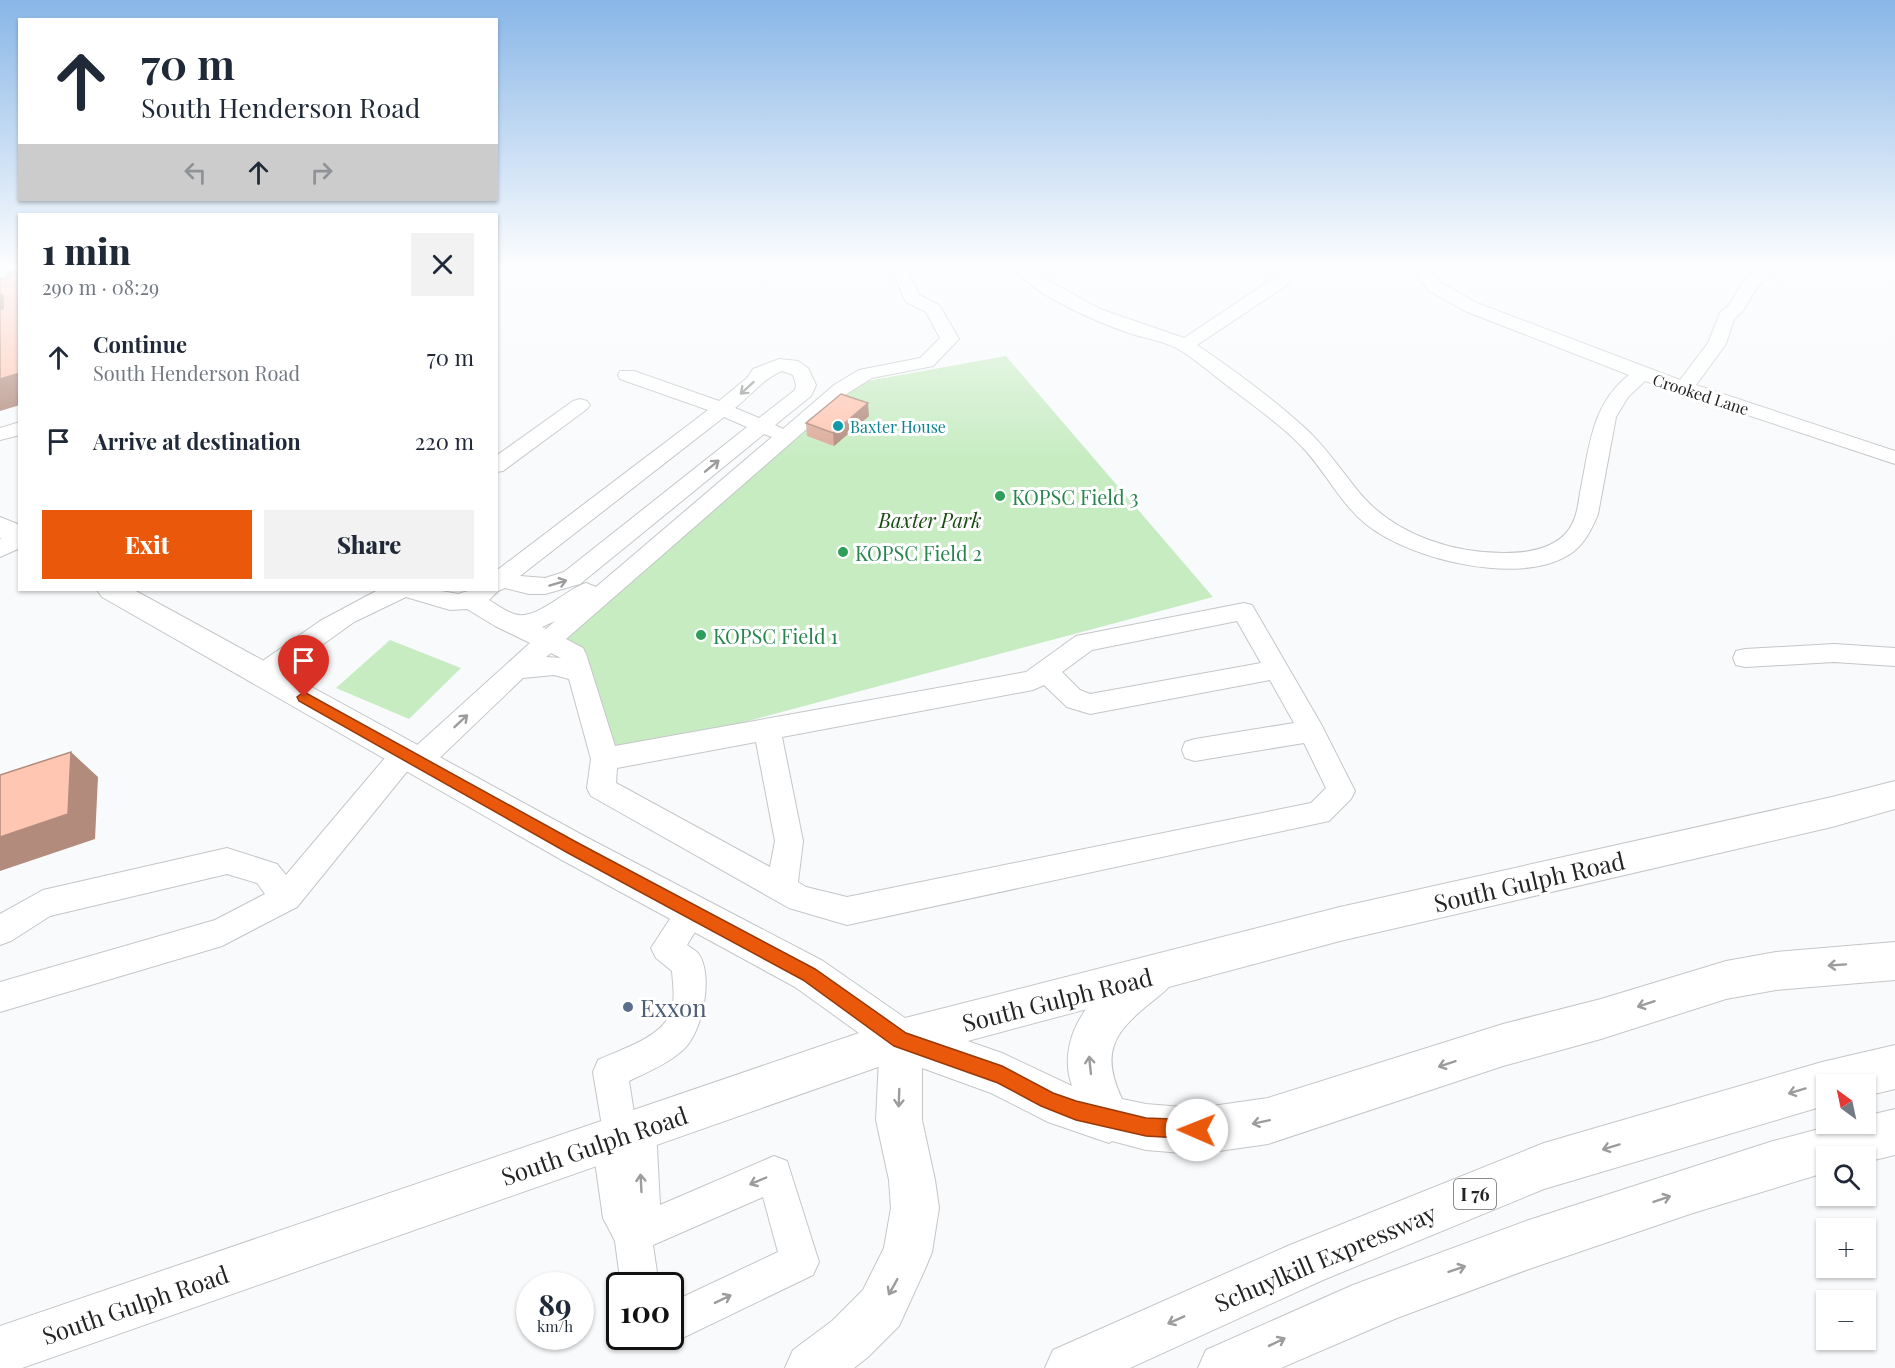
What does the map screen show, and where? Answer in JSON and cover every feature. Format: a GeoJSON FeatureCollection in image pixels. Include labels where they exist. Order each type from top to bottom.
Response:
{"type":"FeatureCollection","features":[{"type":"Feature","properties":{"kind":"highway"},"geometry":{"type":"LineString","coordinates":[[811,1368],[850,1339],[881,1308],[908,1252],[915,1208],[912,1180],[899,1120],[901,1040],[1002,1075],[1048,1100],[1109,1120],[1146,1127],[1182,1130],[1239,1126],[1268,1121],[1503,1045],[1601,1019],[1726,980],[1776,971],[1895,961]]}},
{"type":"Feature","properties":{"kind":"highway"},"geometry":{"type":"LineString","coordinates":[[1109,1120],[1089,1068],[1090,1044],[1108,1014],[1129,994],[1156,974]]}},
{"type":"Feature","properties":{"kind":"highway","name":"Schuylkill Expressway"},"geometry":{"type":"LineString","coordinates":[[1071,1368],[1307,1262],[1544,1166],[1822,1084],[1895,1067]]}},
{"type":"Feature","properties":{"kind":"highway"},"geometry":{"type":"LineString","coordinates":[[1224,1368],[1293,1334],[1434,1277],[1677,1194],[1837,1146],[1895,1132]]}},
{"type":"Feature","properties":{"kind":"main road"},"geometry":{"type":"LineString","coordinates":[[114,591],[412,758],[809,974],[901,1040]]}},
{"type":"Feature","properties":{"kind":"main road","name":"South Gulph Road"},"geometry":{"type":"LineString","coordinates":[[0,1351],[901,1040],[1340,924],[1832,812],[1895,795]]}},
{"type":"Feature","properties":{"kind":"street"},"geometry":{"type":"LineString","coordinates":[[0,997],[222,932],[286,898],[412,758],[841,389],[866,374],[926,362],[951,339],[946,331]]}},
{"type":"Feature","properties":{"kind":"street"},"geometry":{"type":"LineString","coordinates":[[1143,331],[1185,345],[1299,434],[1327,464],[1350,496],[1375,520],[1416,542],[1488,561],[1520,561],[1540,557],[1562,549],[1574,537],[1587,514],[1609,410],[1624,387],[1643,374]]}},
{"type":"Feature","properties":{"kind":"street"},"geometry":{"type":"LineString","coordinates":[[1185,345],[1206,331]]}},
{"type":"Feature","properties":{"kind":"street","name":"Crooked Lane"},"geometry":{"type":"LineString","coordinates":[[1532,331],[1643,374],[1894,453]]}},
{"type":"Feature","properties":{"kind":"street"},"geometry":{"type":"LineString","coordinates":[[1685,387],[1717,344],[1721,331]]}},
{"type":"Feature","properties":{"kind":"street"},"geometry":{"type":"LineString","coordinates":[[498,581],[723,409],[754,382],[765,369],[779,365],[797,367],[805,379],[804,392],[572,579],[540,588],[498,588]]}},
{"type":"Feature","properties":{"kind":"street"},"geometry":{"type":"LineString","coordinates":[[627,375],[723,409],[786,437]]}},
{"type":"Feature","properties":{"kind":"street"},"geometry":{"type":"LineString","coordinates":[[498,465],[580,405]]}},
{"type":"Feature","properties":{"kind":"street"},"geometry":{"type":"LineString","coordinates":[[0,434],[18,429]]}},
{"type":"Feature","properties":{"kind":"street"},"geometry":{"type":"LineString","coordinates":[[515,624],[536,620],[553,613],[598,582],[630,572]]}},
{"type":"Feature","properties":{"kind":"street"},"geometry":{"type":"LineString","coordinates":[[263,674],[370,600],[397,591]]}},
{"type":"Feature","properties":{"kind":"street"},"geometry":{"type":"LineString","coordinates":[[415,591],[458,603],[483,591]]}},
{"type":"Feature","properties":{"kind":"street"},"geometry":{"type":"LineString","coordinates":[[491,591],[515,624],[574,654],[605,759],[601,788],[800,899],[847,911],[1319,813],[1341,791],[1312,731],[1244,611],[1085,642],[1034,680],[605,759]]}},
{"type":"Feature","properties":{"kind":"street"},"geometry":{"type":"LineString","coordinates":[[1744,658],[1805,653],[1895,657]]}},
{"type":"Feature","properties":{"kind":"street"},"geometry":{"type":"LineString","coordinates":[[516,669],[554,666],[578,672]]}},
{"type":"Feature","properties":{"kind":"street"},"geometry":{"type":"LineString","coordinates":[[1046,671],[1073,699],[1080,704],[1090,704],[1277,669]]}},
{"type":"Feature","properties":{"kind":"street"},"geometry":{"type":"LineString","coordinates":[[768,729],[789,842],[782,889]]}},
{"type":"Feature","properties":{"kind":"street"},"geometry":{"type":"LineString","coordinates":[[1195,750],[1312,731]]}},
{"type":"Feature","properties":{"kind":"street"},"geometry":{"type":"LineString","coordinates":[[0,931],[43,904],[227,861],[267,873],[286,898]]}},
{"type":"Feature","properties":{"kind":"street"},"geometry":{"type":"LineString","coordinates":[[638,1272],[633,1235],[621,1218],[623,1135],[610,1072],[669,1043],[684,1025],[690,985],[687,964],[667,948],[692,912]]}},
{"type":"Feature","properties":{"kind":"street"},"geometry":{"type":"LineString","coordinates":[[633,1235],[774,1174],[800,1262],[684,1317]]}},
{"type":"Feature","properties":{"kind":"green space","name":"Baxter Park"},"geometry":{"type":"Polygon","coordinates":[[[1006,356],[1213,597],[613,757],[557,640],[862,382],[1006,356]]]}},
{"type":"Feature","properties":{"kind":"green space"},"geometry":{"type":"Polygon","coordinates":[[[390,640],[461,668],[409,719],[336,688],[390,640]]]}},
{"type":"Feature","properties":{"kind":"building"},"geometry":{"type":"Polygon","coordinates":[[[0,331],[18,331],[18,374],[0,379],[0,331]]]}},
{"type":"Feature","properties":{"kind":"building"},"geometry":{"type":"Polygon","coordinates":[[[841,394],[868,403],[833,433],[806,423],[841,394]]]}},
{"type":"Feature","properties":{"kind":"building"},"geometry":{"type":"Polygon","coordinates":[[[71,752],[68,814],[0,837],[0,775],[71,752]]]}},
{"type":"Feature","properties":{"kind":"place","name":"Baxter House"},"geometry":{"type":"Point","coordinates":[838,426]}},
{"type":"Feature","properties":{"kind":"place","name":"KOPSC Field 3"},"geometry":{"type":"Point","coordinates":[1000,496]}},
{"type":"Feature","properties":{"kind":"place","name":"KOPSC Field 2"},"geometry":{"type":"Point","coordinates":[843,552]}},
{"type":"Feature","properties":{"kind":"place","name":"KOPSC Field 1"},"geometry":{"type":"Point","coordinates":[701,635]}},
{"type":"Feature","properties":{"kind":"place","name":"Exxon"},"geometry":{"type":"Point","coordinates":[628,1007]}},
{"type":"Feature","properties":{"kind":"route"},"geometry":{"type":"LineString","coordinates":[[304,697],[573,848],[809,974],[901,1040],[1002,1075],[1048,1100],[1076,1110],[1109,1120],[1146,1127],[1197,1130]]}}]}
